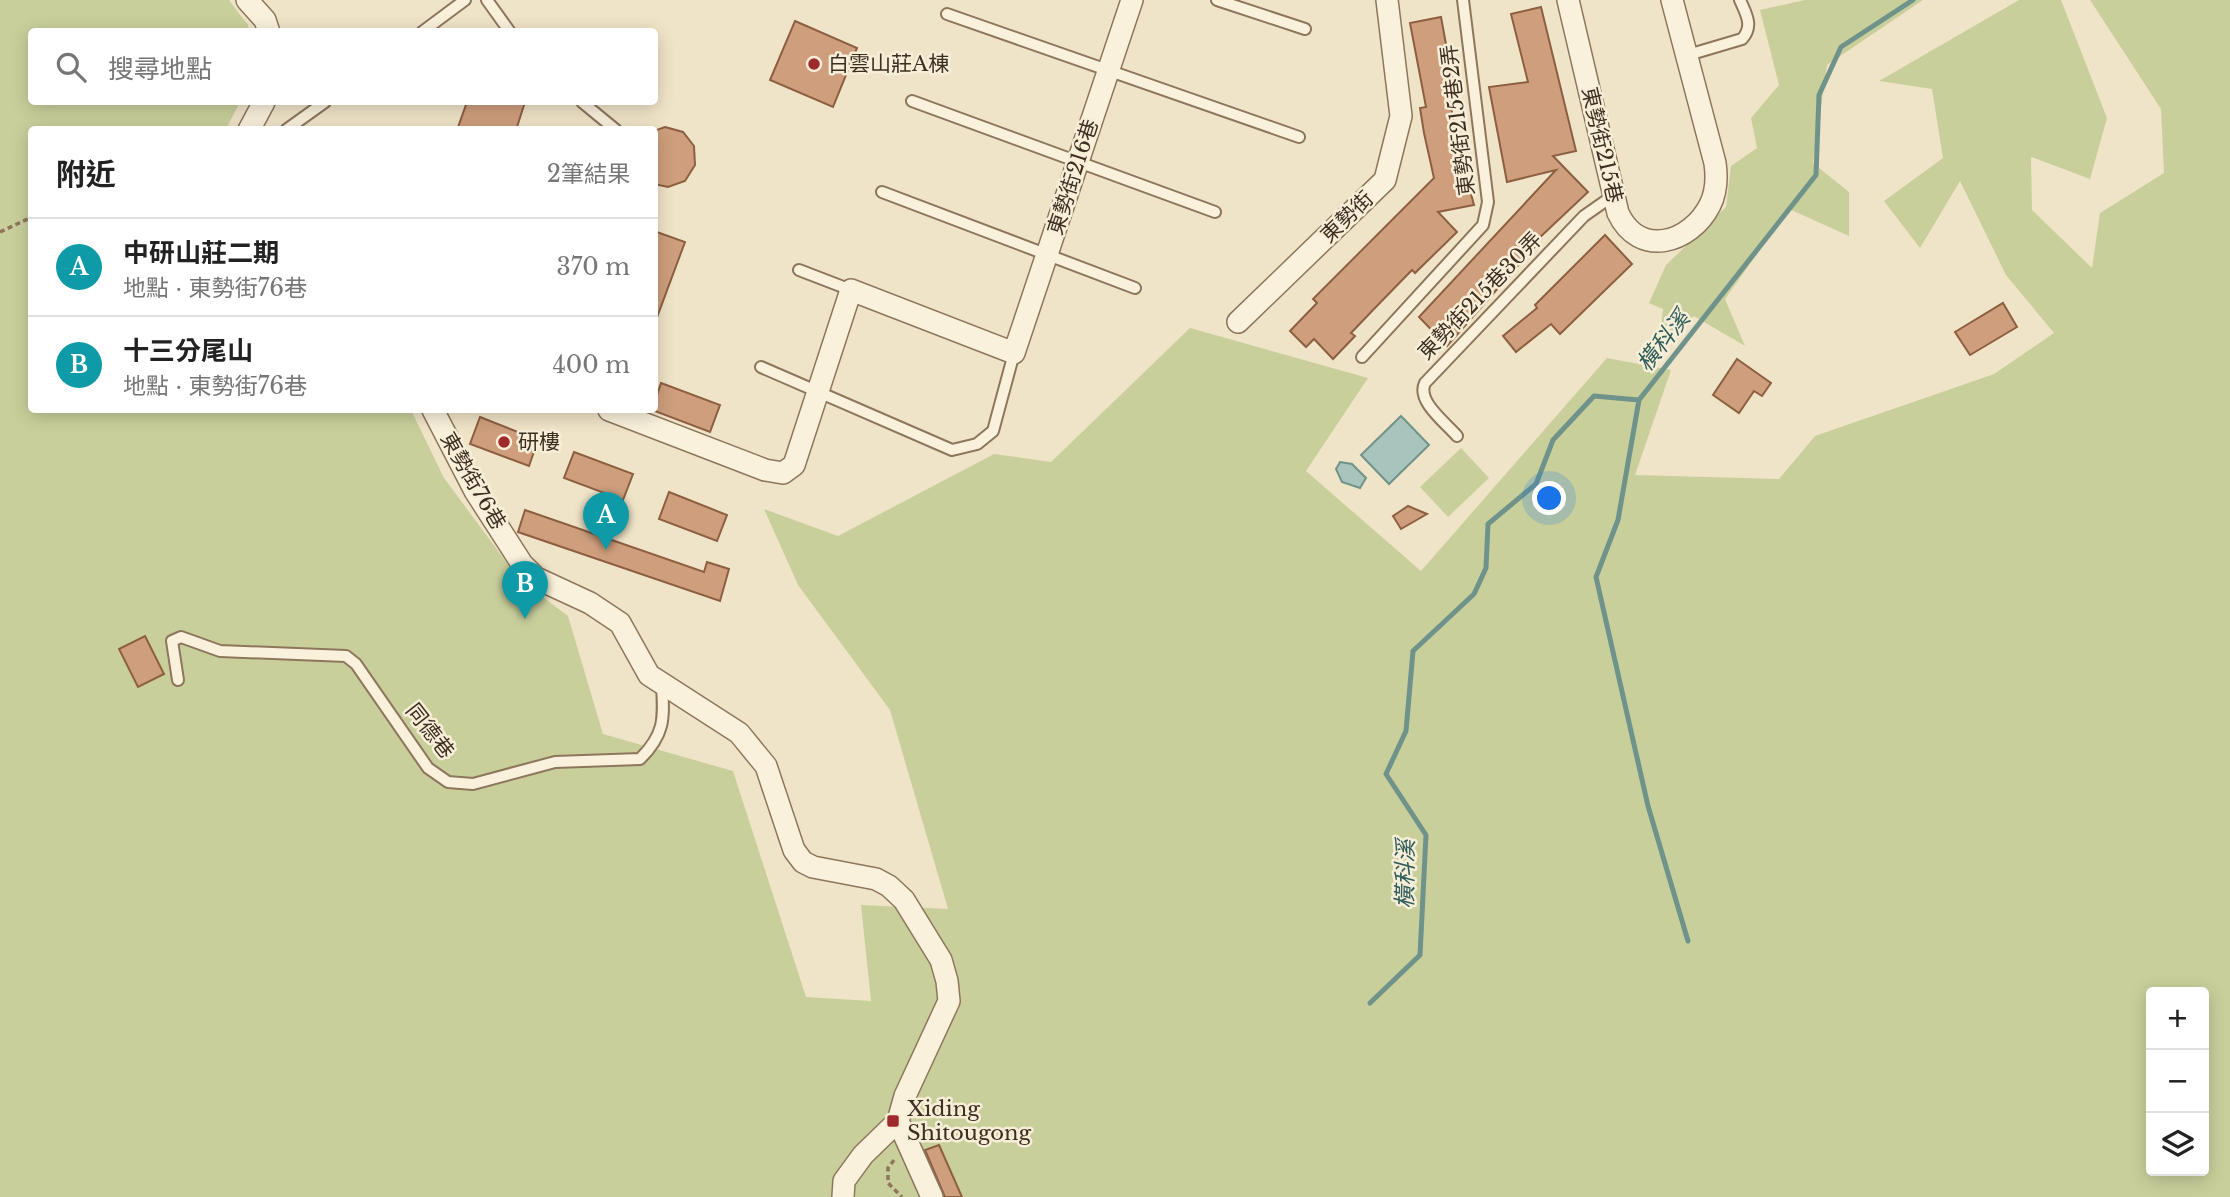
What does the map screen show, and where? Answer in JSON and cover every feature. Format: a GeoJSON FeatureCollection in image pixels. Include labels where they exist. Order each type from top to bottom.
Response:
{"type":"FeatureCollection","features":[{"type":"Feature","properties":{"kind":"street"},"geometry":{"type":"LineString","coordinates":[[247,0],[265,20],[268,28]]}},
{"type":"Feature","properties":{"kind":"street","name":"東勢街216巷"},"geometry":{"type":"LineString","coordinates":[[1014,353],[1132,0]]}},
{"type":"Feature","properties":{"kind":"street","name":"東勢街"},"geometry":{"type":"LineString","coordinates":[[1238,322],[1385,180],[1401,116],[1387,0]]}},
{"type":"Feature","properties":{"kind":"street","name":"東勢街215巷"},"geometry":{"type":"LineString","coordinates":[[1567,0],[1625,228],[1641,240],[1652,242],[1686,231],[1709,206],[1716,187],[1715,163],[1672,0]]}},
{"type":"Feature","properties":{"kind":"street"},"geometry":{"type":"LineString","coordinates":[[251,126],[262,105]]}},
{"type":"Feature","properties":{"kind":"street"},"geometry":{"type":"LineString","coordinates":[[617,413],[765,470],[783,473],[794,465],[851,289],[1014,353]]}},
{"type":"Feature","properties":{"kind":"street","name":"東勢街76巷"},"geometry":{"type":"LineString","coordinates":[[435,413],[475,491],[522,564],[536,578],[590,603],[620,623],[649,675],[739,733],[766,766],[794,850],[803,862],[813,867],[876,878],[904,900],[941,960],[949,1001],[905,1096],[898,1121]]}},
{"type":"Feature","properties":{"kind":"street"},"geometry":{"type":"LineString","coordinates":[[843,1197],[844,1181],[863,1155],[898,1121],[932,1197]]}},
{"type":"Feature","properties":{"kind":"lane"},"geometry":{"type":"LineString","coordinates":[[427,28],[465,0]]}},
{"type":"Feature","properties":{"kind":"lane"},"geometry":{"type":"LineString","coordinates":[[487,0],[507,28]]}},
{"type":"Feature","properties":{"kind":"lane"},"geometry":{"type":"LineString","coordinates":[[1217,0],[1305,29]]}},
{"type":"Feature","properties":{"kind":"lane","name":"東勢街215巷2弄"},"geometry":{"type":"LineString","coordinates":[[1362,357],[1483,225],[1488,202],[1463,0]]}},
{"type":"Feature","properties":{"kind":"lane"},"geometry":{"type":"LineString","coordinates":[[1688,55],[1742,39],[1746,35],[1749,22],[1740,0]]}},
{"type":"Feature","properties":{"kind":"lane"},"geometry":{"type":"LineString","coordinates":[[947,14],[1299,137]]}},
{"type":"Feature","properties":{"kind":"lane"},"geometry":{"type":"LineString","coordinates":[[912,101],[1215,212]]}},
{"type":"Feature","properties":{"kind":"lane"},"geometry":{"type":"LineString","coordinates":[[292,126],[321,105]]}},
{"type":"Feature","properties":{"kind":"lane"},"geometry":{"type":"LineString","coordinates":[[586,105],[611,126]]}},
{"type":"Feature","properties":{"kind":"lane"},"geometry":{"type":"LineString","coordinates":[[882,192],[1135,288]]}},
{"type":"Feature","properties":{"kind":"lane","name":"東勢街215巷30弄"},"geometry":{"type":"LineString","coordinates":[[1457,436],[1424,399],[1422,388],[1425,383],[1584,216],[1615,195]]}},
{"type":"Feature","properties":{"kind":"lane"},"geometry":{"type":"LineString","coordinates":[[799,270],[851,289]]}},
{"type":"Feature","properties":{"kind":"lane"},"geometry":{"type":"LineString","coordinates":[[761,368],[952,450],[977,443],[993,431],[1014,353]]}},
{"type":"Feature","properties":{"kind":"lane","name":"同德巷"},"geometry":{"type":"LineString","coordinates":[[178,680],[172,641],[181,637],[220,650],[346,656],[356,664],[428,768],[448,782],[473,784],[555,762],[640,759],[656,743],[664,718],[662,685]]}},
{"type":"Feature","properties":{"kind":"path"},"geometry":{"type":"LineString","coordinates":[[0,232],[28,219]]}},
{"type":"Feature","properties":{"kind":"green space"},"geometry":{"type":"Polygon","coordinates":[[[0,0],[229,0],[248,28],[28,28],[28,105],[238,105],[228,126],[28,126],[28,413],[412,413],[444,478],[519,579],[568,616],[603,734],[733,771],[806,997],[871,1001],[861,905],[948,909],[890,710],[798,585],[764,509],[838,536],[994,454],[1051,462],[1190,328],[1368,378],[1306,471],[1421,571],[1607,358],[1671,370],[1635,475],[1779,479],[1815,436],[1994,374],[2054,333],[2006,275],[1960,181],[1920,248],[1884,201],[1943,158],[1932,89],[1879,81],[2019,0],[2061,0],[2107,118],[2090,179],[2031,157],[2032,210],[2092,268],[2100,213],[2164,173],[2161,109],[2090,0],[2230,0],[2230,1197],[0,1197],[0,0]]]}},
{"type":"Feature","properties":{"kind":"green space"},"geometry":{"type":"Polygon","coordinates":[[[1805,0],[1923,0],[1827,65],[1813,163],[1849,192],[1849,236],[1789,209],[1725,299],[1745,346],[1694,316],[1659,344],[1663,309],[1649,303],[1666,265],[1726,207],[1731,166],[1757,148],[1751,118],[1779,85],[1760,10],[1805,0]]]}},
{"type":"Feature","properties":{"kind":"green space"},"geometry":{"type":"Polygon","coordinates":[[[1461,448],[1489,478],[1448,517],[1420,487],[1461,448]]]}},
{"type":"Feature","properties":{"kind":"water"},"geometry":{"type":"Polygon","coordinates":[[[1401,416],[1429,445],[1389,484],[1361,455],[1401,416]]]}},
{"type":"Feature","properties":{"kind":"water"},"geometry":{"type":"Polygon","coordinates":[[[1340,462],[1352,464],[1366,478],[1360,488],[1342,482],[1336,469],[1340,462]]]}},
{"type":"Feature","properties":{"kind":"building"},"geometry":{"type":"Polygon","coordinates":[[[1541,7],[1576,151],[1553,156],[1588,192],[1536,241],[1538,243],[1447,346],[1419,317],[1556,170],[1507,182],[1489,87],[1528,82],[1511,14],[1541,7]]]}},
{"type":"Feature","properties":{"kind":"building"},"geometry":{"type":"Polygon","coordinates":[[[1441,17],[1453,82],[1448,83],[1455,135],[1474,205],[1438,212],[1457,232],[1415,273],[1412,270],[1351,333],[1355,336],[1333,359],[1314,339],[1306,347],[1290,331],[1317,303],[1313,299],[1434,178],[1420,108],[1426,107],[1410,23],[1441,17]]]}},
{"type":"Feature","properties":{"kind":"building","name":"白雲山莊A棟"},"geometry":{"type":"Polygon","coordinates":[[[795,21],[857,48],[833,107],[770,80],[795,21]]]}},
{"type":"Feature","properties":{"kind":"building"},"geometry":{"type":"Polygon","coordinates":[[[466,105],[524,105],[517,126],[458,126],[466,105]]]}},
{"type":"Feature","properties":{"kind":"building"},"geometry":{"type":"Polygon","coordinates":[[[665,127],[683,132],[694,146],[695,165],[685,181],[668,187],[658,185],[658,130],[665,127]]]}},
{"type":"Feature","properties":{"kind":"building"},"geometry":{"type":"Polygon","coordinates":[[[658,232],[685,242],[658,315],[658,232]]]}},
{"type":"Feature","properties":{"kind":"building"},"geometry":{"type":"Polygon","coordinates":[[[1605,235],[1632,264],[1560,334],[1551,324],[1516,352],[1503,336],[1537,308],[1535,305],[1605,235]]]}},
{"type":"Feature","properties":{"kind":"building"},"geometry":{"type":"Polygon","coordinates":[[[2003,303],[2017,327],[1970,355],[1955,332],[2003,303]]]}},
{"type":"Feature","properties":{"kind":"building"},"geometry":{"type":"Polygon","coordinates":[[[1737,359],[1771,383],[1762,396],[1754,391],[1739,413],[1713,395],[1737,359]]]}},
{"type":"Feature","properties":{"kind":"building"},"geometry":{"type":"Polygon","coordinates":[[[661,383],[720,405],[710,432],[658,412],[661,383]]]}},
{"type":"Feature","properties":{"kind":"building","name":"研樓"},"geometry":{"type":"Polygon","coordinates":[[[480,417],[538,440],[529,466],[470,444],[480,417]]]}},
{"type":"Feature","properties":{"kind":"building","name":"研樓"},"geometry":{"type":"Polygon","coordinates":[[[574,452],[633,474],[623,500],[564,478],[574,452]]]}},
{"type":"Feature","properties":{"kind":"building"},"geometry":{"type":"Polygon","coordinates":[[[669,492],[727,515],[717,541],[659,519],[669,492]]]}},
{"type":"Feature","properties":{"kind":"building"},"geometry":{"type":"Polygon","coordinates":[[[1408,506],[1427,514],[1401,529],[1393,516],[1408,506]]]}},
{"type":"Feature","properties":{"kind":"building"},"geometry":{"type":"Polygon","coordinates":[[[525,510],[704,572],[707,562],[729,569],[720,601],[518,532],[525,510]]]}},
{"type":"Feature","properties":{"kind":"building"},"geometry":{"type":"Polygon","coordinates":[[[145,636],[164,674],[138,687],[119,649],[145,636]]]}},
{"type":"Feature","properties":{"kind":"building"},"geometry":{"type":"Polygon","coordinates":[[[939,1145],[962,1197],[945,1197],[925,1150],[939,1145]]]}},
{"type":"Feature","properties":{"kind":"waterway","name":"橫科溪"},"geometry":{"type":"LineString","coordinates":[[1370,1003],[1420,955],[1426,835],[1386,774],[1406,731],[1413,651],[1474,594],[1486,568],[1488,524],[1536,484],[1553,440],[1594,396],[1639,400],[1816,175],[1819,95],[1841,47],[1913,0]]}},
{"type":"Feature","properties":{"kind":"waterway"},"geometry":{"type":"LineString","coordinates":[[1639,400],[1618,520],[1596,577],[1648,806],[1688,941]]}},
{"type":"Feature","properties":{"kind":"place","name":"白雲山莊A棟"},"geometry":{"type":"Point","coordinates":[814,64]}},
{"type":"Feature","properties":{"kind":"place","name":"研樓"},"geometry":{"type":"Point","coordinates":[504,442]}},
{"type":"Feature","properties":{"kind":"place","name":"中研山莊二期"},"geometry":{"type":"Point","coordinates":[606,550]}},
{"type":"Feature","properties":{"kind":"place","name":"十三分尾山"},"geometry":{"type":"Point","coordinates":[525,619]}},
{"type":"Feature","properties":{"kind":"place","name":"Xiding Shitougong"},"geometry":{"type":"Point","coordinates":[893,1121]}}]}
